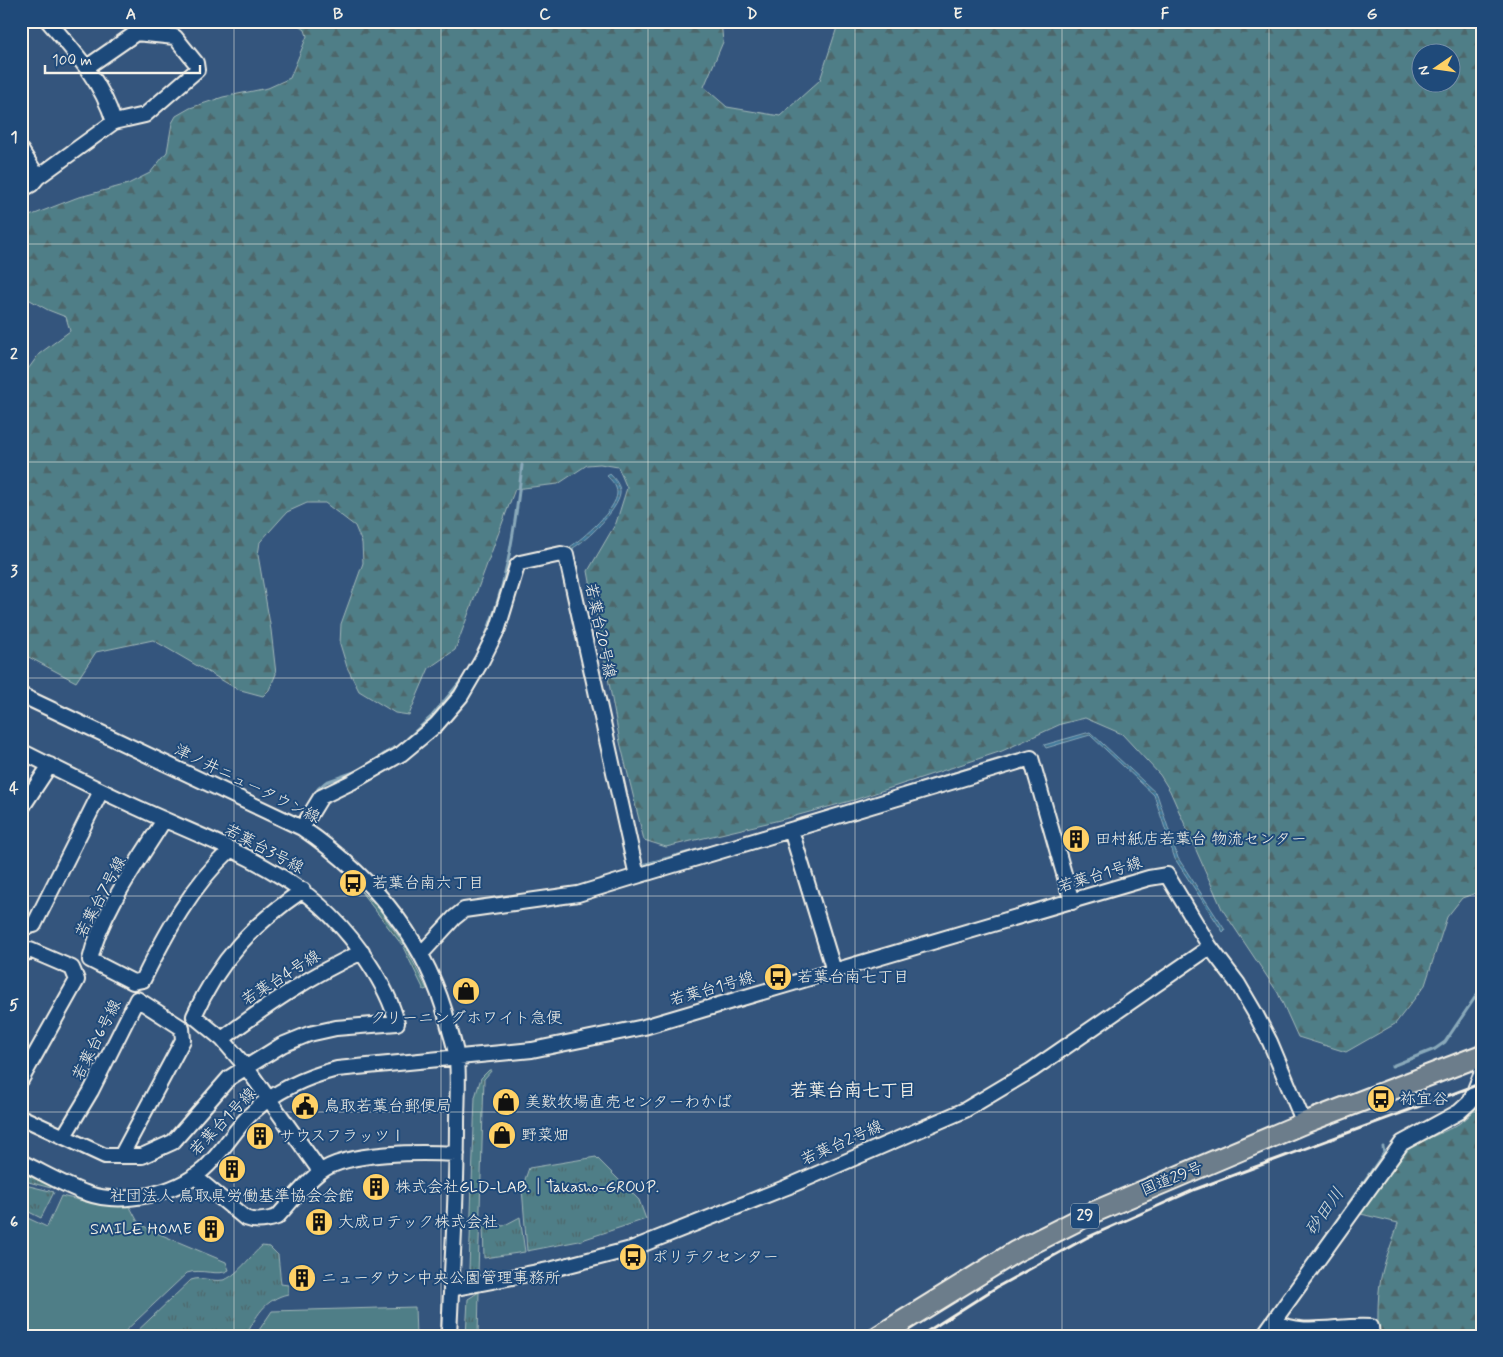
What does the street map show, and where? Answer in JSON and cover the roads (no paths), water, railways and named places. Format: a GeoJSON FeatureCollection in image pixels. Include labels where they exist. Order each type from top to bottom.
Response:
{"type":"FeatureCollection","features":[{"type":"Feature","properties":{"kind":"highway","name":"国道29号"},"geometry":{"type":"LineString","coordinates":[[878,1336],[1054,1230],[1304,1123],[1482,1055]]}},
{"type":"Feature","properties":{"kind":"street"},"geometry":{"type":"LineString","coordinates":[[48,21],[87,67],[109,105],[114,122]]}},
{"type":"Feature","properties":{"kind":"street"},"geometry":{"type":"LineString","coordinates":[[21,190],[32,184],[38,177],[114,122],[145,115],[197,70],[196,63],[175,37],[136,33],[87,67]]}},
{"type":"Feature","properties":{"kind":"street"},"geometry":{"type":"LineString","coordinates":[[21,150],[38,177]]}},
{"type":"Feature","properties":{"kind":"street","name":"若葉台20号線"},"geometry":{"type":"LineString","coordinates":[[302,828],[321,797],[401,754],[436,725],[460,696],[482,660],[498,628],[517,566],[520,563],[561,554],[566,555],[568,562],[637,876]]}},
{"type":"Feature","properties":{"kind":"street","name":"津ノ井ニュータウン線"},"geometry":{"type":"LineString","coordinates":[[21,695],[302,828],[322,842],[388,905],[421,954],[431,970],[444,1005],[457,1059],[457,1154],[449,1336]]}},
{"type":"Feature","properties":{"kind":"street","name":"若葉台3号線"},"geometry":{"type":"LineString","coordinates":[[21,751],[101,791],[231,849],[276,872],[303,890],[322,905],[350,935],[378,978],[397,1023],[336,1028],[309,1034],[282,1045],[229,1078],[173,1142],[142,1156],[105,1156],[21,1117]]}},
{"type":"Feature","properties":{"kind":"street"},"geometry":{"type":"LineString","coordinates":[[421,954],[454,918],[464,910],[578,894],[1031,758],[1072,902]]}},
{"type":"Feature","properties":{"kind":"street"},"geometry":{"type":"LineString","coordinates":[[21,809],[50,765]]}},
{"type":"Feature","properties":{"kind":"street"},"geometry":{"type":"LineString","coordinates":[[21,928],[34,925],[101,791]]}},
{"type":"Feature","properties":{"kind":"street","name":"若葉台7号線"},"geometry":{"type":"LineString","coordinates":[[164,820],[118,895],[93,944],[90,960],[133,982],[143,980],[180,911],[216,862],[231,849]]}},
{"type":"Feature","properties":{"kind":"street"},"geometry":{"type":"LineString","coordinates":[[791,830],[834,971]]}},
{"type":"Feature","properties":{"kind":"street","name":"若葉台1号線"},"geometry":{"type":"LineString","coordinates":[[21,1162],[86,1193],[115,1198],[132,1197],[159,1191],[194,1176],[204,1168],[254,1111],[286,1088],[310,1076],[337,1069],[457,1059],[532,1050],[644,1027],[1149,878],[1167,875],[1210,947],[1238,984],[1266,1034],[1304,1123]]}},
{"type":"Feature","properties":{"kind":"street"},"geometry":{"type":"LineString","coordinates":[[303,890],[271,912],[225,959],[205,990],[194,1016],[222,1039],[246,1067],[320,1171]]}},
{"type":"Feature","properties":{"kind":"street","name":"若葉台2号線"},"geometry":{"type":"LineString","coordinates":[[451,1290],[554,1269],[631,1249],[787,1187],[965,1110],[1032,1070],[1210,947]]}},
{"type":"Feature","properties":{"kind":"street"},"geometry":{"type":"LineString","coordinates":[[21,956],[30,950],[72,968],[77,980],[21,1080]]}},
{"type":"Feature","properties":{"kind":"street","name":"若葉台4号線"},"geometry":{"type":"LineString","coordinates":[[222,1039],[278,997],[334,965],[362,952]]}},
{"type":"Feature","properties":{"kind":"street","name":"若葉台6号線"},"geometry":{"type":"LineString","coordinates":[[64,1136],[91,1091],[137,999],[182,1028],[183,1040],[121,1156]]}},
{"type":"Feature","properties":{"kind":"street"},"geometry":{"type":"LineString","coordinates":[[1263,1336],[1402,1143],[1459,1112],[1470,1102],[1481,1075],[1482,1064]]}},
{"type":"Feature","properties":{"kind":"street"},"geometry":{"type":"LineString","coordinates":[[194,1176],[213,1193],[250,1220],[277,1217],[320,1171],[334,1164],[369,1156],[424,1152],[457,1154]]}},
{"type":"Feature","properties":{"kind":"street"},"geometry":{"type":"LineString","coordinates":[[1274,1321],[1286,1328],[1301,1330],[1354,1325],[1371,1326],[1372,1336]]}},
{"type":"Feature","properties":{"kind":"water"},"geometry":{"type":"Polygon","coordinates":[[[610,474],[620,488],[618,501],[601,524],[586,539],[573,548],[642,864],[748,835],[1013,754],[1033,751],[698,852],[640,867],[570,547],[606,515],[616,500],[617,490],[607,476],[610,474]]]}},
{"type":"Feature","properties":{"kind":"water"},"geometry":{"type":"Polygon","coordinates":[[[1090,732],[1157,794],[1178,858],[1225,930],[1223,932],[1175,859],[1154,795],[1090,735],[1046,748],[1044,745],[1090,732]]]}},
{"type":"Feature","properties":{"kind":"waterway"},"geometry":{"type":"LineString","coordinates":[[478,653],[496,608],[508,561],[522,465]]}},
{"type":"Feature","properties":{"kind":"waterway"},"geometry":{"type":"LineString","coordinates":[[408,738],[432,716],[465,676]]}},
{"type":"Feature","properties":{"kind":"waterway"},"geometry":{"type":"LineString","coordinates":[[318,789],[326,782],[360,770],[395,747]]}},
{"type":"Feature","properties":{"kind":"waterway","name":"砂田川"},"geometry":{"type":"LineString","coordinates":[[1392,1066],[1435,1049],[1445,1042],[1482,987]]}},
{"type":"Feature","properties":{"kind":"waterway","name":"砂田川"},"geometry":{"type":"LineString","coordinates":[[1299,1274],[1384,1153],[1383,1147]]}},
{"type":"Feature","properties":{"kind":"railway"},"geometry":{"type":"LineString","coordinates":[[920,1336],[997,1287],[1086,1238],[1196,1189],[1482,1083]]}},
{"type":"Feature","properties":{"kind":"place","name":"田村紙店若葉台 物流センター"},"geometry":{"type":"Point","coordinates":[1076,839]}},
{"type":"Feature","properties":{"kind":"place","name":"若葉台南六丁目"},"geometry":{"type":"Point","coordinates":[353,883]}},
{"type":"Feature","properties":{"kind":"place","name":"若葉台南七丁目"},"geometry":{"type":"Point","coordinates":[778,977]}},
{"type":"Feature","properties":{"kind":"place","name":"クリーニングホワイト急便"},"geometry":{"type":"Point","coordinates":[466,991]}},
{"type":"Feature","properties":{"kind":"place","name":"祢宜谷"},"geometry":{"type":"Point","coordinates":[1381,1099]}},
{"type":"Feature","properties":{"kind":"place","name":"美歎牧場直売センターわかば"},"geometry":{"type":"Point","coordinates":[506,1102]}},
{"type":"Feature","properties":{"kind":"place","name":"鳥取若葉台郵便局"},"geometry":{"type":"Point","coordinates":[305,1106]}},
{"type":"Feature","properties":{"kind":"place","name":"野菜畑"},"geometry":{"type":"Point","coordinates":[502,1135]}},
{"type":"Feature","properties":{"kind":"place","name":"サウスフラッツＩ"},"geometry":{"type":"Point","coordinates":[260,1136]}},
{"type":"Feature","properties":{"kind":"place","name":"社団法人 鳥取県労働基準協会会館"},"geometry":{"type":"Point","coordinates":[232,1169]}},
{"type":"Feature","properties":{"kind":"place","name":"株式会社GLD-LAB.｜Takasho-GROUP."},"geometry":{"type":"Point","coordinates":[376,1187]}},
{"type":"Feature","properties":{"kind":"place","name":"大成ロテック株式会社"},"geometry":{"type":"Point","coordinates":[319,1222]}},
{"type":"Feature","properties":{"kind":"place","name":"SMILE HOME"},"geometry":{"type":"Point","coordinates":[211,1229]}},
{"type":"Feature","properties":{"kind":"place","name":"ポリテクセンター"},"geometry":{"type":"Point","coordinates":[633,1257]}},
{"type":"Feature","properties":{"kind":"place","name":"ニュータウン中央公園管理事務所"},"geometry":{"type":"Point","coordinates":[302,1278]}},
{"type":"Feature","properties":{"kind":"district","name":"若葉台南七丁目"},"geometry":{"type":"Point","coordinates":[853,1091]}}]}
